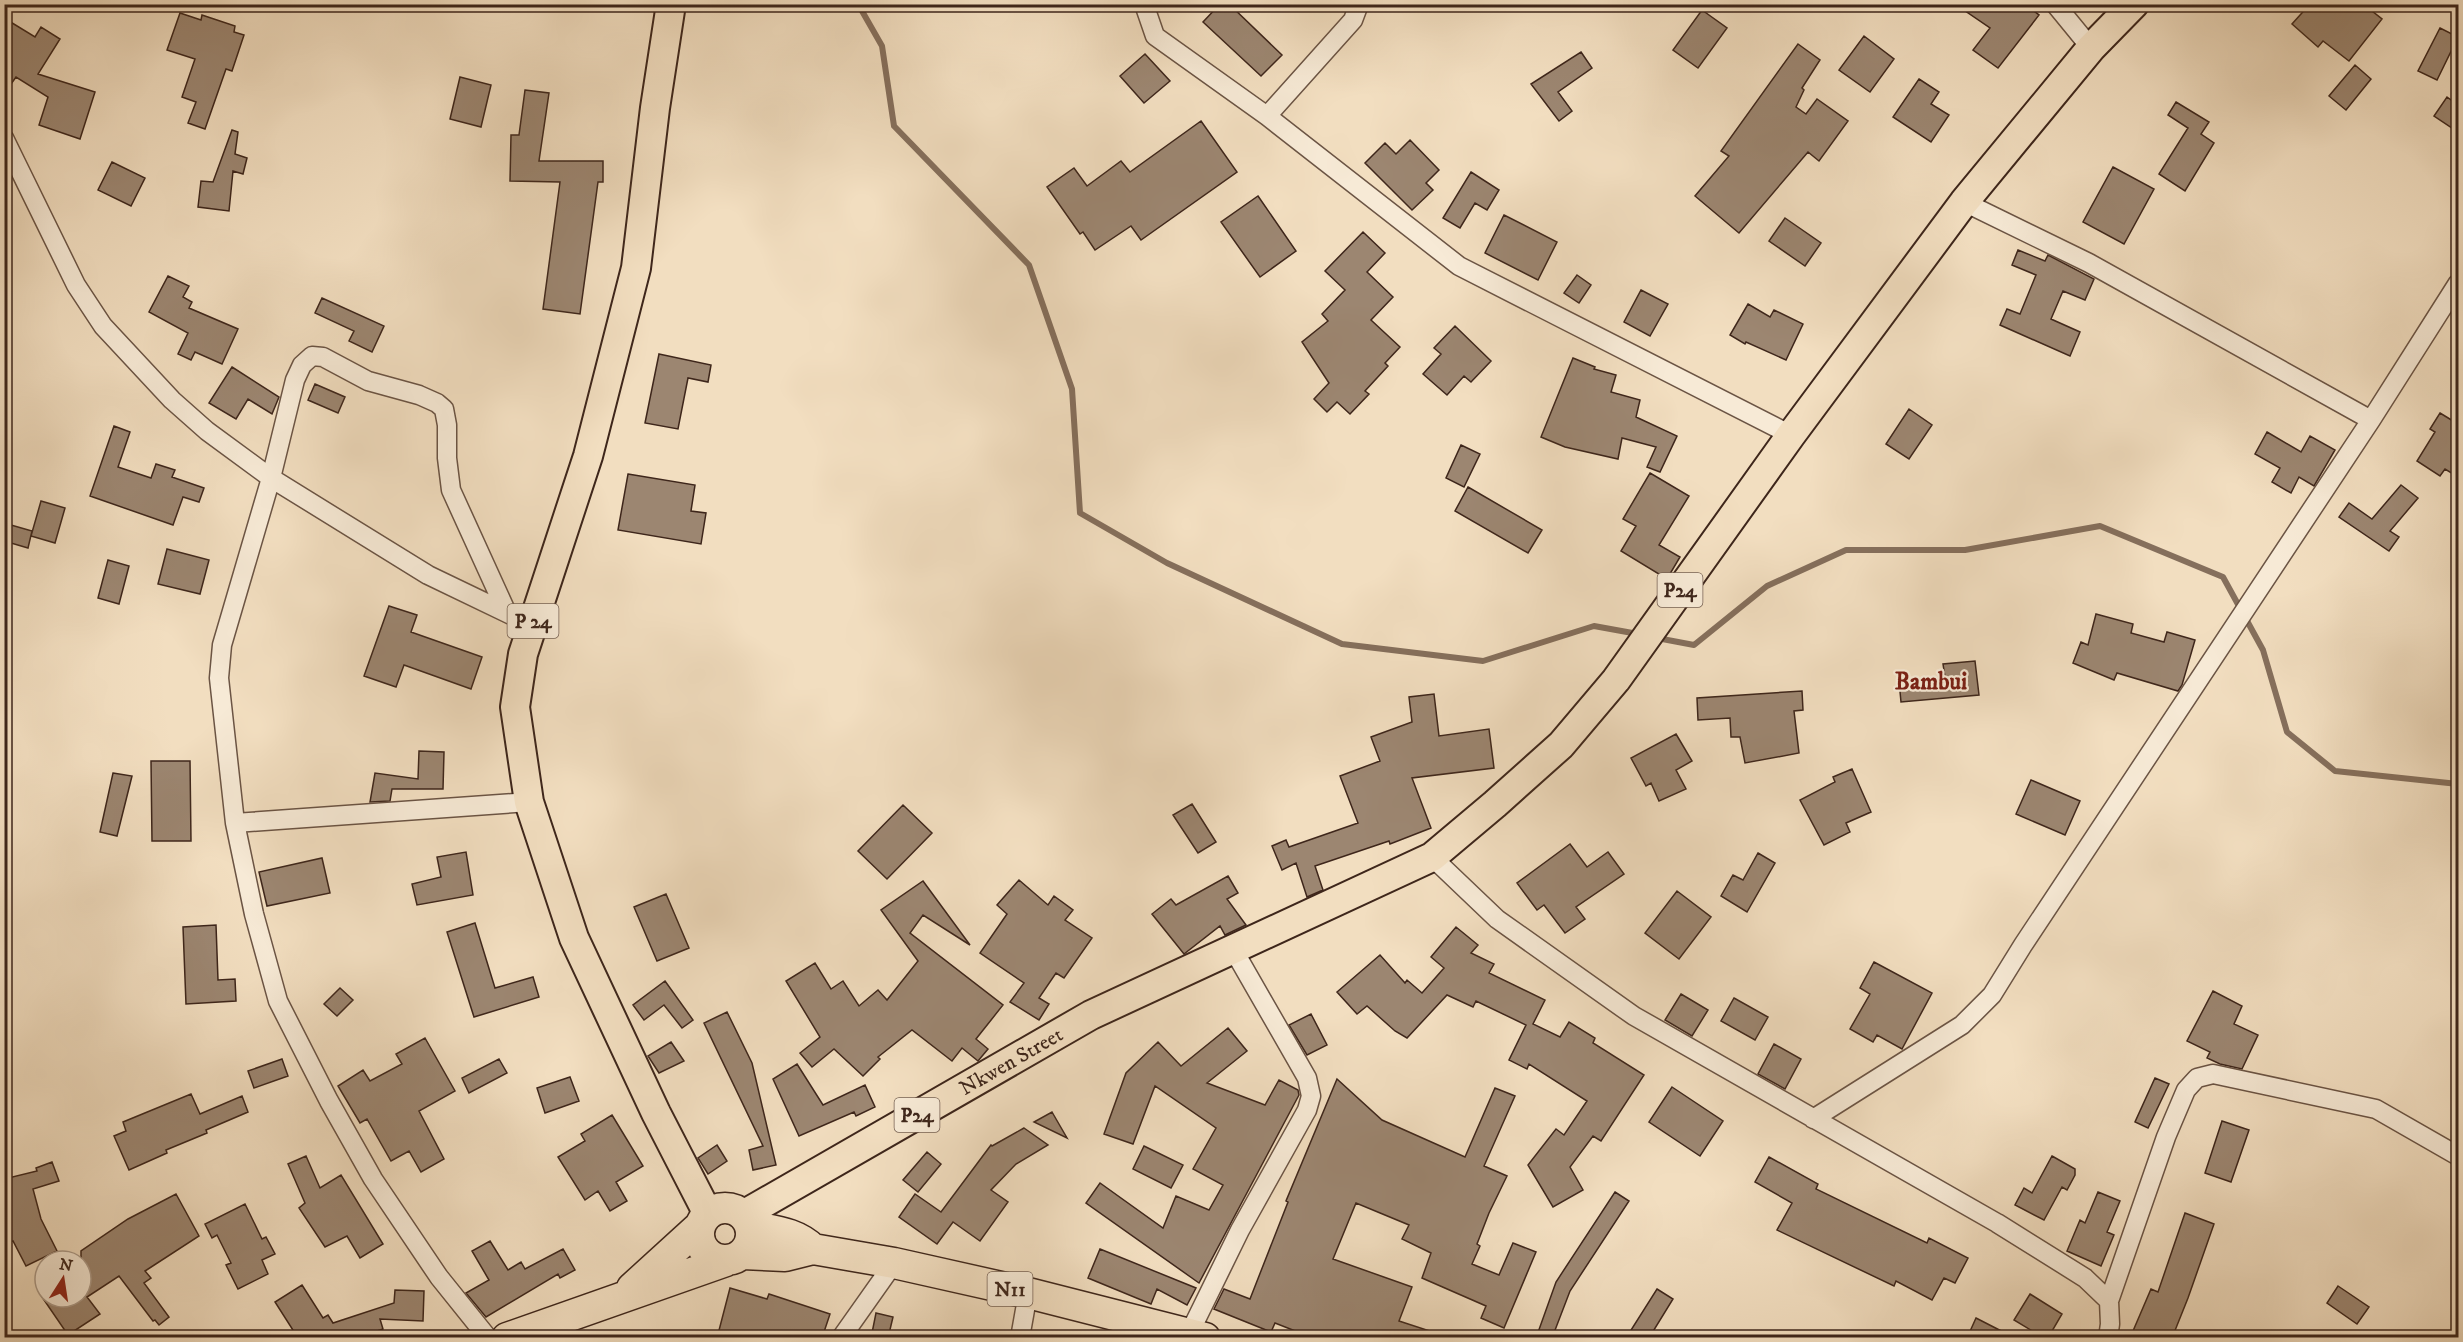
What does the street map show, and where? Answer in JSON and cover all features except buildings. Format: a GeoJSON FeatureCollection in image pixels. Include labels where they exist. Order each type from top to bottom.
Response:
{"type":"FeatureCollection","features":[{"type":"Feature","properties":{"kind":"highway"},"geometry":{"type":"LineString","coordinates":[[507,1338],[559,1329],[621,1298],[734,1258],[749,1246],[752,1236],[747,1220],[730,1208],[715,1210],[621,1298]]}},
{"type":"Feature","properties":{"kind":"highway"},"geometry":{"type":"LineString","coordinates":[[704,1220],[700,1241],[704,1250],[717,1259],[734,1258]]}},
{"type":"Feature","properties":{"kind":"highway","name":"N11"},"geometry":{"type":"LineString","coordinates":[[747,1220],[804,1239],[813,1249]]}},
{"type":"Feature","properties":{"kind":"highway","name":"N11"},"geometry":{"type":"LineString","coordinates":[[734,1258],[785,1256],[813,1249],[894,1263],[1028,1293],[1197,1336]]}},
{"type":"Feature","properties":{"kind":"main road","name":"P 24"},"geometry":{"type":"LineString","coordinates":[[671,4],[655,108],[636,268],[588,456],[523,654],[515,707],[529,802],[574,938],[704,1220]]}},
{"type":"Feature","properties":{"kind":"main road","name":"P24"},"geometry":{"type":"LineString","coordinates":[[1233,949],[1432,857],[1561,745],[1616,680],[1791,435],[1964,202],[2091,48],[2134,4]]}},
{"type":"Feature","properties":{"kind":"main road","name":"Nkwen Street"},"geometry":{"type":"LineString","coordinates":[[747,1220],[1091,1015],[1233,949]]}},
{"type":"Feature","properties":{"kind":"street"},"geometry":{"type":"LineString","coordinates":[[1144,4],[1155,36],[1267,116],[1459,266],[1791,435]]}},
{"type":"Feature","properties":{"kind":"street"},"geometry":{"type":"LineString","coordinates":[[1267,116],[1353,20],[1359,4]]}},
{"type":"Feature","properties":{"kind":"street"},"geometry":{"type":"LineString","coordinates":[[2055,4],[2091,48]]}},
{"type":"Feature","properties":{"kind":"street"},"geometry":{"type":"LineString","coordinates":[[4,138],[76,285],[103,326],[172,400],[207,431],[271,478],[428,575],[532,625]]}},
{"type":"Feature","properties":{"kind":"street"},"geometry":{"type":"LineString","coordinates":[[1964,202],[2088,263],[2371,420]]}},
{"type":"Feature","properties":{"kind":"street"},"geometry":{"type":"LineString","coordinates":[[1813,1119],[1962,1025],[1992,995],[2371,420],[2458,283]]}},
{"type":"Feature","properties":{"kind":"street"},"geometry":{"type":"LineString","coordinates":[[488,1338],[440,1277],[374,1179],[328,1101],[278,1001],[254,914],[235,823],[219,678],[222,645],[271,478],[295,380],[302,364],[312,356],[323,357],[368,381],[437,402],[444,409],[451,490],[507,613]]}},
{"type":"Feature","properties":{"kind":"street"},"geometry":{"type":"LineString","coordinates":[[235,823],[529,802]]}},
{"type":"Feature","properties":{"kind":"street"},"geometry":{"type":"LineString","coordinates":[[1432,857],[1497,919],[1634,1016],[1997,1223],[2085,1278],[2109,1301]]}},
{"type":"Feature","properties":{"kind":"street"},"geometry":{"type":"LineString","coordinates":[[1197,1336],[1240,1230],[1307,1110],[1311,1096],[1307,1078],[1233,949]]}},
{"type":"Feature","properties":{"kind":"street"},"geometry":{"type":"LineString","coordinates":[[2108,1338],[2109,1301],[2166,1137],[2187,1090],[2197,1078],[2213,1074],[2376,1109],[2458,1156]]}},
{"type":"Feature","properties":{"kind":"street"},"geometry":{"type":"LineString","coordinates":[[841,1338],[894,1263]]}},
{"type":"Feature","properties":{"kind":"street"},"geometry":{"type":"LineString","coordinates":[[1020,1338],[1028,1293]]}},
{"type":"Feature","properties":{"kind":"waterway"},"geometry":{"type":"LineString","coordinates":[[858,4],[882,46],[894,126],[1029,265],[1072,389],[1080,513],[1167,563],[1342,644],[1483,661],[1594,626],[1638,634]]}},
{"type":"Feature","properties":{"kind":"waterway"},"geometry":{"type":"LineString","coordinates":[[1657,638],[1694,645],[1767,586],[1846,550],[1965,550],[2100,526],[2223,577],[2263,650],[2287,732],[2335,771],[2458,784]]}},
{"type":"Feature","properties":{"kind":"district","name":"Bambui"},"geometry":{"type":"Point","coordinates":[1931,681]}}]}
